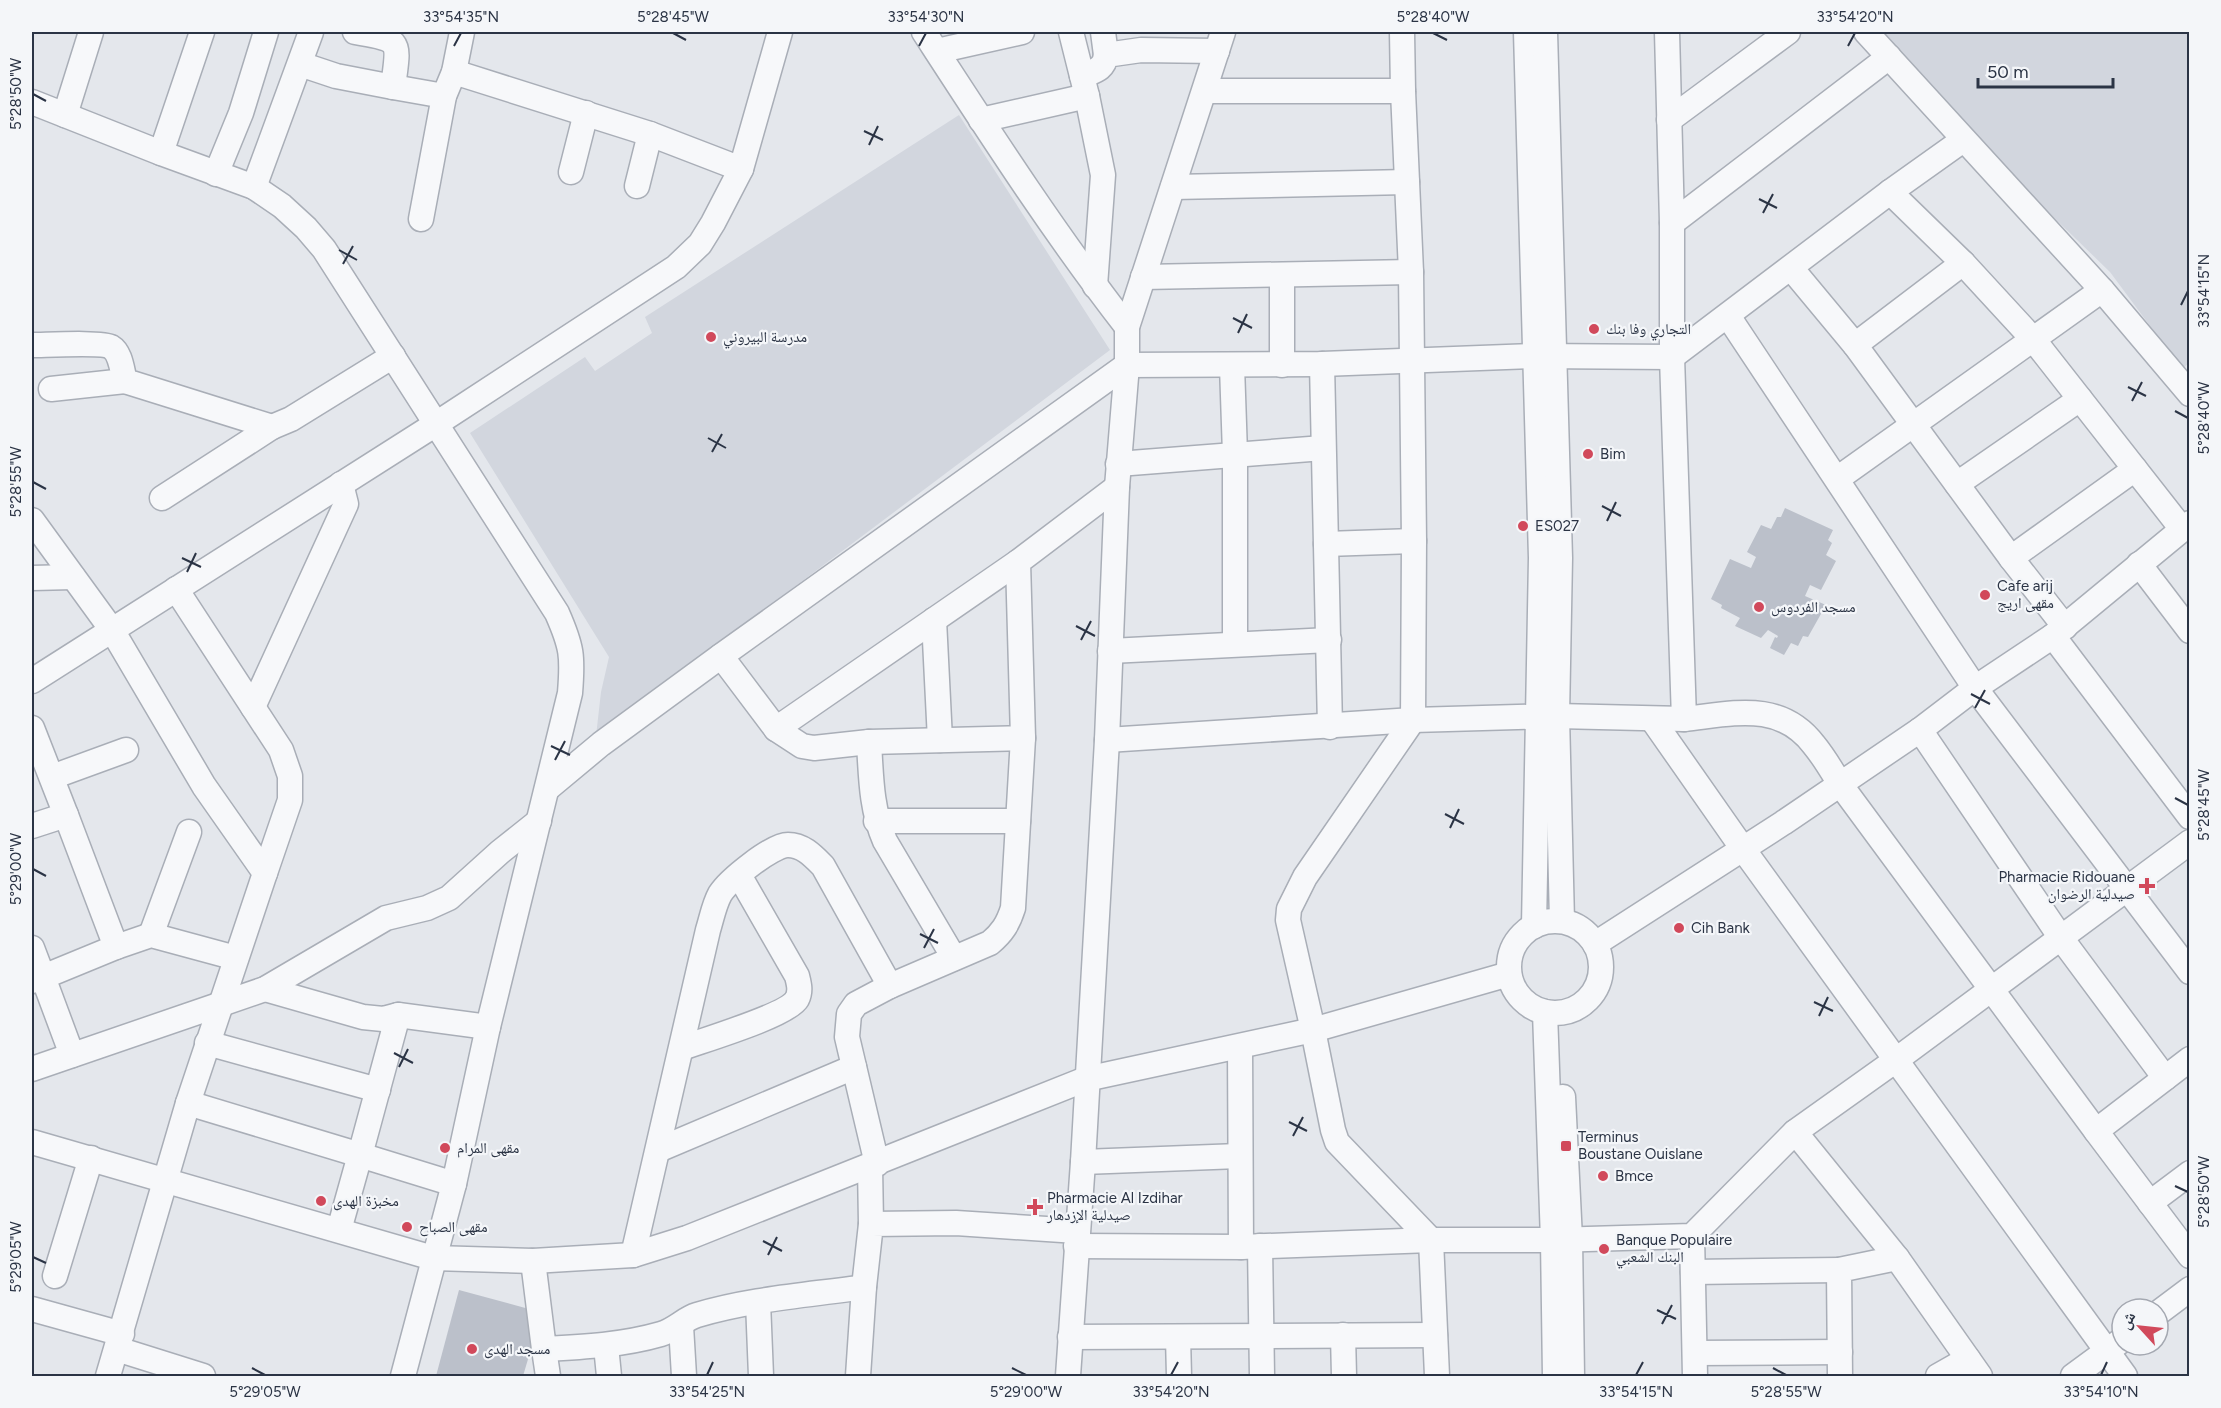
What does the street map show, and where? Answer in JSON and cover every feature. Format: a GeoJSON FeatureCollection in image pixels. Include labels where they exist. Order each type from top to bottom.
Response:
{"type":"FeatureCollection","features":[{"type":"Feature","properties":{"kind":"street"},"geometry":{"type":"LineString","coordinates":[[65,115],[91,32]]}},
{"type":"Feature","properties":{"kind":"street"},"geometry":{"type":"LineString","coordinates":[[161,153],[202,32]]}},
{"type":"Feature","properties":{"kind":"street"},"geometry":{"type":"LineString","coordinates":[[216,174],[241,113],[266,32]]}},
{"type":"Feature","properties":{"kind":"street"},"geometry":{"type":"LineString","coordinates":[[254,187],[311,32]]}},
{"type":"Feature","properties":{"kind":"street"},"geometry":{"type":"LineString","coordinates":[[355,32],[390,39],[395,44],[398,50],[393,87]]}},
{"type":"Feature","properties":{"kind":"street"},"geometry":{"type":"LineString","coordinates":[[420,219],[444,96],[454,72],[462,32]]}},
{"type":"Feature","properties":{"kind":"street"},"geometry":{"type":"LineString","coordinates":[[32,681],[436,424],[676,267],[700,244],[741,169],[780,32]]}},
{"type":"Feature","properties":{"kind":"street"},"geometry":{"type":"LineString","coordinates":[[1022,32],[930,41],[981,120],[1095,286],[1127,327]]}},
{"type":"Feature","properties":{"kind":"street"},"geometry":{"type":"LineString","coordinates":[[1071,32],[1103,175],[1095,286]]}},
{"type":"Feature","properties":{"kind":"street"},"geometry":{"type":"LineString","coordinates":[[981,120],[1084,86],[1104,64],[1106,55],[1103,32]]}},
{"type":"Feature","properties":{"kind":"street"},"geometry":{"type":"LineString","coordinates":[[1402,32],[1411,272],[1413,720],[1305,877],[1289,909],[1288,920],[1289,933],[1337,1142],[1431,1240],[1437,1377]]}},
{"type":"Feature","properties":{"kind":"street"},"geometry":{"type":"LineString","coordinates":[[1526,32],[1544,356],[1560,558],[1534,926]]}},
{"type":"Feature","properties":{"kind":"street"},"geometry":{"type":"LineString","coordinates":[[1544,356],[1545,32]]}},
{"type":"Feature","properties":{"kind":"street"},"geometry":{"type":"LineString","coordinates":[[1667,32],[1672,223],[1672,357],[1684,719]]}},
{"type":"Feature","properties":{"kind":"street"},"geometry":{"type":"LineString","coordinates":[[1669,120],[1788,32]]}},
{"type":"Feature","properties":{"kind":"street"},"geometry":{"type":"LineString","coordinates":[[1866,32],[2102,290],[2190,394]]}},
{"type":"Feature","properties":{"kind":"street"},"geometry":{"type":"LineString","coordinates":[[1068,1377],[1083,1162],[1107,740],[1118,476],[1127,365],[1127,327],[1220,41],[1141,41],[1106,55]]}},
{"type":"Feature","properties":{"kind":"street"},"geometry":{"type":"LineString","coordinates":[[1672,223],[1889,57]]}},
{"type":"Feature","properties":{"kind":"street"},"geometry":{"type":"LineString","coordinates":[[300,64],[362,82],[444,96]]}},
{"type":"Feature","properties":{"kind":"street"},"geometry":{"type":"LineString","coordinates":[[454,72],[651,134],[741,169]]}},
{"type":"Feature","properties":{"kind":"street"},"geometry":{"type":"LineString","coordinates":[[1205,91],[1403,91]]}},
{"type":"Feature","properties":{"kind":"street"},"geometry":{"type":"LineString","coordinates":[[32,102],[254,187],[282,206],[306,228],[324,249],[558,613],[570,640],[573,664],[570,693],[488,1027],[454,1184],[403,1377]]}},
{"type":"Feature","properties":{"kind":"street"},"geometry":{"type":"LineString","coordinates":[[571,172],[586,113]]}},
{"type":"Feature","properties":{"kind":"street"},"geometry":{"type":"LineString","coordinates":[[637,186],[651,134]]}},
{"type":"Feature","properties":{"kind":"street"},"geometry":{"type":"LineString","coordinates":[[547,789],[601,744],[721,656],[1127,365],[1282,365],[1544,356],[1672,357],[1890,192],[1963,140]]}},
{"type":"Feature","properties":{"kind":"street"},"geometry":{"type":"LineString","coordinates":[[1173,187],[1407,182]]}},
{"type":"Feature","properties":{"kind":"street"},"geometry":{"type":"LineString","coordinates":[[1595,944],[1840,784],[1920,730],[1975,688],[2059,632],[2186,526],[2135,469],[2033,339],[1963,263],[1890,192]]}},
{"type":"Feature","properties":{"kind":"street"},"geometry":{"type":"LineString","coordinates":[[1855,345],[1963,263]]}},
{"type":"Feature","properties":{"kind":"street"},"geometry":{"type":"LineString","coordinates":[[1791,268],[1855,345],[2011,558],[2059,632],[2189,816]]}},
{"type":"Feature","properties":{"kind":"street"},"geometry":{"type":"LineString","coordinates":[[1143,277],[1411,272]]}},
{"type":"Feature","properties":{"kind":"street"},"geometry":{"type":"LineString","coordinates":[[1282,275],[1282,365]]}},
{"type":"Feature","properties":{"kind":"street"},"geometry":{"type":"LineString","coordinates":[[1837,479],[2102,290]]}},
{"type":"Feature","properties":{"kind":"street"},"geometry":{"type":"LineString","coordinates":[[1728,316],[1975,688],[2190,972]]}},
{"type":"Feature","properties":{"kind":"street"},"geometry":{"type":"LineString","coordinates":[[32,345],[99,344],[111,347],[118,356],[125,381]]}},
{"type":"Feature","properties":{"kind":"street"},"geometry":{"type":"LineString","coordinates":[[162,498],[272,427],[291,419],[393,356]]}},
{"type":"Feature","properties":{"kind":"street"},"geometry":{"type":"LineString","coordinates":[[1322,364],[1330,727]]}},
{"type":"Feature","properties":{"kind":"street"},"geometry":{"type":"LineString","coordinates":[[1232,366],[1235,454],[1235,644]]}},
{"type":"Feature","properties":{"kind":"street"},"geometry":{"type":"LineString","coordinates":[[51,389],[125,381],[272,427]]}},
{"type":"Feature","properties":{"kind":"street"},"geometry":{"type":"LineString","coordinates":[[1957,484],[2080,399]]}},
{"type":"Feature","properties":{"kind":"street"},"geometry":{"type":"LineString","coordinates":[[776,729],[1018,562],[1118,476],[1235,454],[1323,448]]}},
{"type":"Feature","properties":{"kind":"street"},"geometry":{"type":"LineString","coordinates":[[2011,558],[2135,469]]}},
{"type":"Feature","properties":{"kind":"street"},"geometry":{"type":"LineString","coordinates":[[254,707],[346,504],[341,484]]}},
{"type":"Feature","properties":{"kind":"street"},"geometry":{"type":"LineString","coordinates":[[32,520],[112,630],[204,786],[266,873]]}},
{"type":"Feature","properties":{"kind":"street"},"geometry":{"type":"LineString","coordinates":[[1326,544],[1414,541]]}},
{"type":"Feature","properties":{"kind":"street"},"geometry":{"type":"LineString","coordinates":[[858,1377],[871,1224],[873,1165],[847,1036],[849,1014],[856,1004],[890,986],[990,943],[1001,934],[1008,923],[1013,908],[1023,738],[1018,562]]}},
{"type":"Feature","properties":{"kind":"street"},"geometry":{"type":"LineString","coordinates":[[2139,564],[2190,631]]}},
{"type":"Feature","properties":{"kind":"street"},"geometry":{"type":"LineString","coordinates":[[32,578],[73,578]]}},
{"type":"Feature","properties":{"kind":"street"},"geometry":{"type":"LineString","coordinates":[[108,1377],[188,1102],[290,800],[290,776],[281,750],[176,589]]}},
{"type":"Feature","properties":{"kind":"street"},"geometry":{"type":"LineString","coordinates":[[934,620],[940,740]]}},
{"type":"Feature","properties":{"kind":"street"},"geometry":{"type":"LineString","coordinates":[[1110,651],[1329,640]]}},
{"type":"Feature","properties":{"kind":"street"},"geometry":{"type":"LineString","coordinates":[[721,656],[776,729],[802,746],[814,748],[869,742],[1023,738]]}},
{"type":"Feature","properties":{"kind":"street"},"geometry":{"type":"LineString","coordinates":[[1107,740],[1413,720],[1548,717],[1684,719],[1757,712],[1785,719],[1813,743],[1840,784],[2190,1256]]}},
{"type":"Feature","properties":{"kind":"street"},"geometry":{"type":"LineString","coordinates":[[1548,717],[1562,921]]}},
{"type":"Feature","properties":{"kind":"street"},"geometry":{"type":"LineString","coordinates":[[1653,719],[1743,849],[1896,1060],[2110,1338]]}},
{"type":"Feature","properties":{"kind":"street"},"geometry":{"type":"LineString","coordinates":[[32,728],[116,947]]}},
{"type":"Feature","properties":{"kind":"street"},"geometry":{"type":"LineString","coordinates":[[1920,730],[2061,938],[2165,1078]]}},
{"type":"Feature","properties":{"kind":"street"},"geometry":{"type":"LineString","coordinates":[[869,742],[876,821],[885,841],[954,958]]}},
{"type":"Feature","properties":{"kind":"street"},"geometry":{"type":"LineString","coordinates":[[52,777],[126,750]]}},
{"type":"Feature","properties":{"kind":"street"},"geometry":{"type":"LineString","coordinates":[[32,826],[66,815]]}},
{"type":"Feature","properties":{"kind":"street"},"geometry":{"type":"LineString","coordinates":[[32,1069],[265,989],[386,918],[427,908],[449,897],[539,821]]}},
{"type":"Feature","properties":{"kind":"street"},"geometry":{"type":"LineString","coordinates":[[876,821],[1018,821]]}},
{"type":"Feature","properties":{"kind":"street"},"geometry":{"type":"LineString","coordinates":[[151,935],[189,832]]}},
{"type":"Feature","properties":{"kind":"street"},"geometry":{"type":"LineString","coordinates":[[871,1224],[956,1223],[1077,1238],[1251,1246],[1431,1240],[1562,1240],[1692,1236],[1795,1132],[2190,842]]}},
{"type":"Feature","properties":{"kind":"street"},"geometry":{"type":"LineString","coordinates":[[633,1255],[715,903],[722,891],[775,848],[787,845],[809,852],[823,866],[890,986]]}},
{"type":"Feature","properties":{"kind":"street"},"geometry":{"type":"LineString","coordinates":[[682,1048],[776,1014],[792,1006],[798,998],[800,989],[797,976],[739,875]]}},
{"type":"Feature","properties":{"kind":"street"},"geometry":{"type":"LineString","coordinates":[[1548,921],[1562,921],[1575,925],[1587,933],[1595,944],[1600,958],[1601,974],[1596,988],[1587,1000],[1580,1005],[1552,1013],[1532,1008],[1521,999],[1513,987],[1509,974],[1509,959],[1522,934],[1548,921]]}},
{"type":"Feature","properties":{"kind":"street"},"geometry":{"type":"LineString","coordinates":[[37,979],[151,935],[236,958]]}},
{"type":"Feature","properties":{"kind":"street"},"geometry":{"type":"LineString","coordinates":[[32,948],[37,979],[72,1055]]}},
{"type":"Feature","properties":{"kind":"street"},"geometry":{"type":"LineString","coordinates":[[32,1142],[433,1258],[533,1261],[633,1255],[687,1238],[1086,1079],[1313,1030],[1509,974]]}},
{"type":"Feature","properties":{"kind":"street"},"geometry":{"type":"LineString","coordinates":[[265,989],[363,1017],[383,1019],[398,1015],[488,1027]]}},
{"type":"Feature","properties":{"kind":"street"},"geometry":{"type":"LineString","coordinates":[[1552,1013],[1562,1240],[1572,1377]]}},
{"type":"Feature","properties":{"kind":"street"},"geometry":{"type":"LineString","coordinates":[[339,1230],[398,1015]]}},
{"type":"Feature","properties":{"kind":"street"},"geometry":{"type":"LineString","coordinates":[[207,1043],[378,1090]]}},
{"type":"Feature","properties":{"kind":"street"},"geometry":{"type":"LineString","coordinates":[[1240,1047],[1239,1156],[1262,1336],[1262,1377]]}},
{"type":"Feature","properties":{"kind":"street"},"geometry":{"type":"LineString","coordinates":[[2096,1131],[2190,1059]]}},
{"type":"Feature","properties":{"kind":"street"},"geometry":{"type":"LineString","coordinates":[[658,1150],[854,1067]]}},
{"type":"Feature","properties":{"kind":"street"},"geometry":{"type":"LineString","coordinates":[[188,1102],[454,1184]]}},
{"type":"Feature","properties":{"kind":"street"},"geometry":{"type":"LineString","coordinates":[[1795,1132],[1897,1258],[1974,1368],[1938,1377]]}},
{"type":"Feature","properties":{"kind":"street"},"geometry":{"type":"LineString","coordinates":[[1083,1162],[1239,1156]]}},
{"type":"Feature","properties":{"kind":"street"},"geometry":{"type":"LineString","coordinates":[[55,1276],[91,1158]]}},
{"type":"Feature","properties":{"kind":"street"},"geometry":{"type":"LineString","coordinates":[[2150,1203],[2190,1173]]}},
{"type":"Feature","properties":{"kind":"street"},"geometry":{"type":"LineString","coordinates":[[1692,1236],[1695,1365],[1840,1352]]}},
{"type":"Feature","properties":{"kind":"street"},"geometry":{"type":"LineString","coordinates":[[1555,1377],[1562,1240]]}},
{"type":"Feature","properties":{"kind":"street"},"geometry":{"type":"LineString","coordinates":[[1693,1272],[1839,1270],[1897,1258]]}},
{"type":"Feature","properties":{"kind":"street"},"geometry":{"type":"LineString","coordinates":[[533,1261],[548,1377]]}},
{"type":"Feature","properties":{"kind":"street"},"geometry":{"type":"LineString","coordinates":[[1839,1270],[1840,1377]]}},
{"type":"Feature","properties":{"kind":"street"},"geometry":{"type":"LineString","coordinates":[[544,1349],[606,1346],[662,1334],[681,1326],[697,1314],[758,1302],[864,1287]]}},
{"type":"Feature","properties":{"kind":"street"},"geometry":{"type":"LineString","coordinates":[[2170,1304],[2190,1289]]}},
{"type":"Feature","properties":{"kind":"street"},"geometry":{"type":"LineString","coordinates":[[758,1302],[761,1377]]}},
{"type":"Feature","properties":{"kind":"street"},"geometry":{"type":"LineString","coordinates":[[32,1309],[119,1341],[203,1377]]}},
{"type":"Feature","properties":{"kind":"street"},"geometry":{"type":"LineString","coordinates":[[681,1326],[684,1377]]}},
{"type":"Feature","properties":{"kind":"street"},"geometry":{"type":"LineString","coordinates":[[1343,1335],[1344,1377]]}},
{"type":"Feature","properties":{"kind":"street"},"geometry":{"type":"LineString","coordinates":[[1070,1338],[1435,1335]]}},
{"type":"Feature","properties":{"kind":"street"},"geometry":{"type":"LineString","coordinates":[[1178,1337],[1179,1377]]}},
{"type":"Feature","properties":{"kind":"street"},"geometry":{"type":"LineString","coordinates":[[606,1346],[609,1377]]}},
{"type":"Feature","properties":{"kind":"street"},"geometry":{"type":"LineString","coordinates":[[2073,1377],[2110,1349]]}},
{"type":"Feature","properties":{"kind":"street"},"geometry":{"type":"LineString","coordinates":[[2119,1357],[2125,1377]]}},
{"type":"Feature","properties":{"kind":"shaded area"},"geometry":{"type":"Polygon","coordinates":[[[1882,32],[2189,32],[2190,362],[2182,369],[2110,272],[2007,172],[1882,32]]]}},
{"type":"Feature","properties":{"kind":"shaded area"},"geometry":{"type":"Polygon","coordinates":[[[959,115],[1110,350],[596,736],[601,692],[609,657],[470,433],[585,357],[595,371],[652,333],[645,317],[959,115]]]}},
{"type":"Feature","properties":{"kind":"building"},"geometry":{"type":"Polygon","coordinates":[[[1785,508],[1833,530],[1828,540],[1832,543],[1826,555],[1836,561],[1821,590],[1810,585],[1805,596],[1826,605],[1808,637],[1803,636],[1798,646],[1791,643],[1784,655],[1770,648],[1775,637],[1778,636],[1768,630],[1761,638],[1735,626],[1740,618],[1721,608],[1722,605],[1711,599],[1730,559],[1751,568],[1756,557],[1747,552],[1761,525],[1771,529],[1785,508]]]}},
{"type":"Feature","properties":{"kind":"building"},"geometry":{"type":"Polygon","coordinates":[[[459,1290],[529,1309],[537,1329],[523,1376],[436,1376],[459,1290]]]}},
{"type":"Feature","properties":{"kind":"place","name":"التجاري وفا بنك"},"geometry":{"type":"Point","coordinates":[1594,329]}},
{"type":"Feature","properties":{"kind":"place","name":"مدرسة البيروني"},"geometry":{"type":"Point","coordinates":[711,337]}},
{"type":"Feature","properties":{"kind":"place","name":"Bim"},"geometry":{"type":"Point","coordinates":[1588,454]}},
{"type":"Feature","properties":{"kind":"place","name":"ES027"},"geometry":{"type":"Point","coordinates":[1523,526]}},
{"type":"Feature","properties":{"kind":"place","name":"Cafe arij مقهى اريج"},"geometry":{"type":"Point","coordinates":[1985,595]}},
{"type":"Feature","properties":{"kind":"place","name":"مسجد الفردوس"},"geometry":{"type":"Point","coordinates":[1759,607]}},
{"type":"Feature","properties":{"kind":"place","name":"Pharmacie Ridouane صيدلية الرضوان"},"geometry":{"type":"Point","coordinates":[2147,886]}},
{"type":"Feature","properties":{"kind":"place","name":"Cih Bank"},"geometry":{"type":"Point","coordinates":[1679,928]}},
{"type":"Feature","properties":{"kind":"place","name":"Terminus Boustane Ouislane"},"geometry":{"type":"Point","coordinates":[1566,1146]}},
{"type":"Feature","properties":{"kind":"place","name":"مقهى المرام"},"geometry":{"type":"Point","coordinates":[445,1148]}},
{"type":"Feature","properties":{"kind":"place","name":"Bmce"},"geometry":{"type":"Point","coordinates":[1603,1176]}},
{"type":"Feature","properties":{"kind":"place","name":"مخبزة الهدى"},"geometry":{"type":"Point","coordinates":[321,1201]}},
{"type":"Feature","properties":{"kind":"place","name":"Pharmacie Al Izdihar صيدلية الإزدهار"},"geometry":{"type":"Point","coordinates":[1035,1207]}},
{"type":"Feature","properties":{"kind":"place","name":"مقهى الصباح"},"geometry":{"type":"Point","coordinates":[407,1227]}},
{"type":"Feature","properties":{"kind":"place","name":"Banque Populaire البنك الشعبي"},"geometry":{"type":"Point","coordinates":[1604,1249]}},
{"type":"Feature","properties":{"kind":"place","name":"مسجد الهدى"},"geometry":{"type":"Point","coordinates":[472,1349]}}]}
